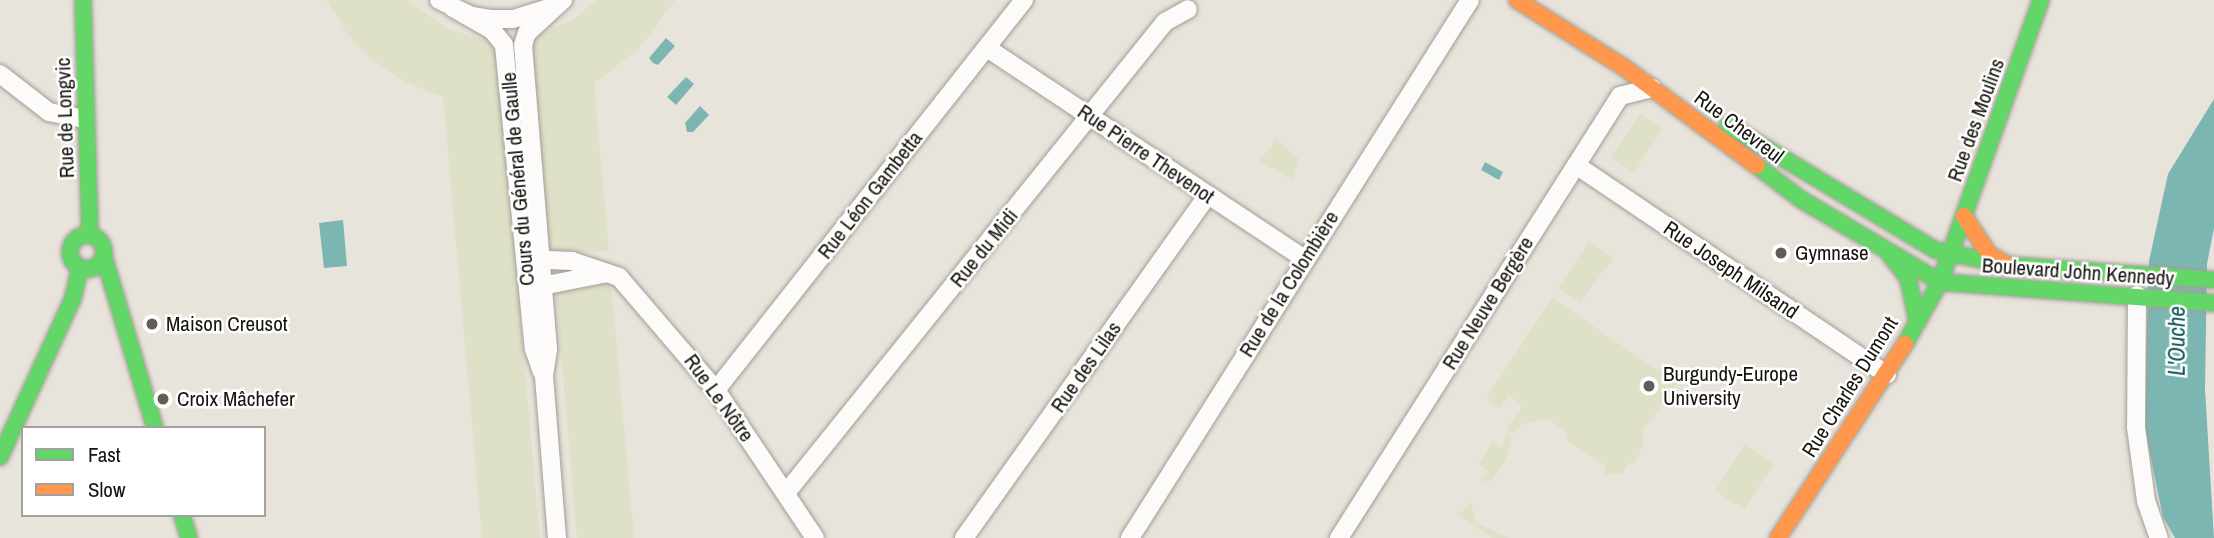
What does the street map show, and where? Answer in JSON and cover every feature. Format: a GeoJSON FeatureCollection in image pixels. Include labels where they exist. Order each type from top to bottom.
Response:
{"type":"FeatureCollection","features":[{"type":"Feature","properties":{"kind":"main road","name":"Rue de Longvic"},"geometry":{"type":"LineString","coordinates":[[83,0],[90,235]]}},
{"type":"Feature","properties":{"kind":"main road","name":"Rue Chevreul"},"geometry":{"type":"LineString","coordinates":[[1517,0],[1652,88],[1802,200],[1890,255],[1940,282]]}},
{"type":"Feature","properties":{"kind":"main road","name":"Rue Chevreul"},"geometry":{"type":"LineString","coordinates":[[1532,0],[1874,216],[1950,255]]}},
{"type":"Feature","properties":{"kind":"main road","name":"Rue des Moulins"},"geometry":{"type":"LineString","coordinates":[[1950,255],[2041,0]]}},
{"type":"Feature","properties":{"kind":"main road"},"geometry":{"type":"LineString","coordinates":[[1802,200],[1832,205],[1917,257],[1950,255]]}},
{"type":"Feature","properties":{"kind":"main road"},"geometry":{"type":"LineString","coordinates":[[1964,216],[1989,254],[2007,265]]}},
{"type":"Feature","properties":{"kind":"main road"},"geometry":{"type":"LineString","coordinates":[[118,295],[111,296],[70,255],[72,244],[90,235],[101,240],[104,257],[118,295],[154,426]]}},
{"type":"Feature","properties":{"kind":"main road"},"geometry":{"type":"LineString","coordinates":[[1890,255],[1909,278],[1917,320]]}},
{"type":"Feature","properties":{"kind":"main road","name":"Boulevard John Kennedy"},"geometry":{"type":"LineString","coordinates":[[1950,255],[2007,265],[2211,279]]}},
{"type":"Feature","properties":{"kind":"main road","name":"Rue Charles Dumont"},"geometry":{"type":"LineString","coordinates":[[1778,538],[1887,375],[1940,282],[1950,255]]}},
{"type":"Feature","properties":{"kind":"main road"},"geometry":{"type":"LineString","coordinates":[[83,269],[97,267],[104,257]]}},
{"type":"Feature","properties":{"kind":"main road"},"geometry":{"type":"LineString","coordinates":[[0,457],[73,298],[83,269]]}},
{"type":"Feature","properties":{"kind":"main road"},"geometry":{"type":"LineString","coordinates":[[1940,282],[1964,273],[2055,278],[2080,269]]}},
{"type":"Feature","properties":{"kind":"main road","name":"Boulevard John Kennedy"},"geometry":{"type":"LineString","coordinates":[[1940,282],[2211,302]]}},
{"type":"Feature","properties":{"kind":"main road"},"geometry":{"type":"LineString","coordinates":[[183,517],[189,538]]}},
{"type":"Feature","properties":{"kind":"street"},"geometry":{"type":"LineString","coordinates":[[446,4],[472,16],[513,19],[562,0]]}},
{"type":"Feature","properties":{"kind":"street","name":"Cours du Général de Gaulle"},"geometry":{"type":"LineString","coordinates":[[533,258],[523,45],[527,33],[562,0]]}},
{"type":"Feature","properties":{"kind":"street","name":"Rue Léon Gambetta"},"geometry":{"type":"LineString","coordinates":[[716,390],[1024,0]]}},
{"type":"Feature","properties":{"kind":"street","name":"Rue de la Colombière"},"geometry":{"type":"LineString","coordinates":[[1447,31],[1455,0]]}},
{"type":"Feature","properties":{"kind":"street","name":"Rue de la Colombière"},"geometry":{"type":"LineString","coordinates":[[1130,538],[1447,31],[1470,0]]}},
{"type":"Feature","properties":{"kind":"street","name":"Cours du Général de Gaulle"},"geometry":{"type":"LineString","coordinates":[[446,4],[492,30],[504,45],[536,288],[548,349],[544,375],[557,538]]}},
{"type":"Feature","properties":{"kind":"street","name":"Rue du Midi"},"geometry":{"type":"LineString","coordinates":[[786,493],[1165,22],[1188,9]]}},
{"type":"Feature","properties":{"kind":"street","name":"Rue Pierre Thevenot"},"geometry":{"type":"LineString","coordinates":[[987,48],[1305,259]]}},
{"type":"Feature","properties":{"kind":"street"},"geometry":{"type":"LineString","coordinates":[[0,74],[49,112],[85,119]]}},
{"type":"Feature","properties":{"kind":"street","name":"Rue Neuve Bergère"},"geometry":{"type":"LineString","coordinates":[[1339,538],[1620,96],[1652,88]]}},
{"type":"Feature","properties":{"kind":"street","name":"Rue Joseph Milsand"},"geometry":{"type":"LineString","coordinates":[[1576,165],[1887,375]]}},
{"type":"Feature","properties":{"kind":"street","name":"Rue des Lilas"},"geometry":{"type":"LineString","coordinates":[[964,538],[1207,195]]}},
{"type":"Feature","properties":{"kind":"street","name":"Rue Le Nôtre"},"geometry":{"type":"LineString","coordinates":[[533,258],[572,261],[619,277],[647,306],[716,390],[815,538]]}},
{"type":"Feature","properties":{"kind":"street"},"geometry":{"type":"LineString","coordinates":[[536,288],[607,273]]}},
{"type":"Feature","properties":{"kind":"street"},"geometry":{"type":"LineString","coordinates":[[2142,295],[2136,427],[2146,501],[2159,538]]}},
{"type":"Feature","properties":{"kind":"green space"},"geometry":{"type":"Polygon","coordinates":[[[326,0],[408,0],[447,29],[496,42],[540,538],[482,538],[443,97],[409,84],[374,61],[349,36],[326,0]]]}},
{"type":"Feature","properties":{"kind":"green space"},"geometry":{"type":"Polygon","coordinates":[[[597,0],[675,0],[639,49],[594,83],[609,251],[567,253],[549,248],[531,47],[533,37],[572,20],[597,0]]]}},
{"type":"Feature","properties":{"kind":"green space"},"geometry":{"type":"Polygon","coordinates":[[[1640,114],[1663,129],[1634,173],[1611,158],[1640,114]]]}},
{"type":"Feature","properties":{"kind":"green space"},"geometry":{"type":"Polygon","coordinates":[[[1276,139],[1299,159],[1293,180],[1260,161],[1276,139]]]}},
{"type":"Feature","properties":{"kind":"green space"},"geometry":{"type":"Polygon","coordinates":[[[1589,241],[1613,258],[1580,303],[1558,288],[1589,241]]]}},
{"type":"Feature","properties":{"kind":"green space"},"geometry":{"type":"Polygon","coordinates":[[[591,282],[611,283],[634,538],[577,538],[556,294],[591,282]]]}},
{"type":"Feature","properties":{"kind":"green space"},"geometry":{"type":"Polygon","coordinates":[[[1552,298],[1677,383],[1643,431],[1644,443],[1635,462],[1628,463],[1622,474],[1603,475],[1606,465],[1568,442],[1565,430],[1547,419],[1522,424],[1514,434],[1507,429],[1522,405],[1509,395],[1499,408],[1486,399],[1552,298]]]}},
{"type":"Feature","properties":{"kind":"green space"},"geometry":{"type":"Polygon","coordinates":[[[1507,435],[1512,437],[1506,460],[1492,481],[1481,481],[1489,471],[1479,464],[1492,442],[1502,448],[1507,435]]]}},
{"type":"Feature","properties":{"kind":"green space"},"geometry":{"type":"Polygon","coordinates":[[[1745,444],[1774,463],[1744,509],[1715,491],[1745,444]]]}},
{"type":"Feature","properties":{"kind":"green space"},"geometry":{"type":"Polygon","coordinates":[[[1471,502],[1476,523],[1510,538],[1492,538],[1458,515],[1471,502]]]}},
{"type":"Feature","properties":{"kind":"water"},"geometry":{"type":"Polygon","coordinates":[[[666,38],[675,46],[658,65],[653,63],[649,58],[666,38]]]}},
{"type":"Feature","properties":{"kind":"water"},"geometry":{"type":"Polygon","coordinates":[[[686,77],[694,84],[676,105],[667,97],[686,77]]]}},
{"type":"Feature","properties":{"kind":"water","name":"L'Ouche"},"geometry":{"type":"Polygon","coordinates":[[[2214,99],[2214,228],[2207,264],[2205,389],[2214,538],[2175,538],[2163,517],[2144,425],[2149,261],[2168,174],[2214,99]]]}},
{"type":"Feature","properties":{"kind":"water"},"geometry":{"type":"Polygon","coordinates":[[[700,106],[709,115],[693,132],[687,132],[685,123],[700,106]]]}},
{"type":"Feature","properties":{"kind":"water"},"geometry":{"type":"Polygon","coordinates":[[[1485,162],[1503,172],[1499,180],[1481,170],[1485,162]]]}},
{"type":"Feature","properties":{"kind":"water"},"geometry":{"type":"Polygon","coordinates":[[[343,220],[347,266],[324,268],[319,223],[343,220]]]}},
{"type":"Feature","properties":{"kind":"traffic: fast"},"geometry":{"type":"LineString","coordinates":[[83,0],[90,235]]}},
{"type":"Feature","properties":{"kind":"traffic: fast"},"geometry":{"type":"LineString","coordinates":[[1905,344],[1940,282],[2041,0]]}},
{"type":"Feature","properties":{"kind":"traffic: fast"},"geometry":{"type":"LineString","coordinates":[[1728,125],[1935,250],[2007,265],[2214,280]]}},
{"type":"Feature","properties":{"kind":"traffic: fast"},"geometry":{"type":"LineString","coordinates":[[1757,166],[1802,200],[1940,282],[2214,303]]}},
{"type":"Feature","properties":{"kind":"traffic: fast"},"geometry":{"type":"LineString","coordinates":[[87,235],[99,240],[104,252],[99,264],[87,269],[75,264],[70,252],[75,240],[87,235]]}},
{"type":"Feature","properties":{"kind":"traffic: fast"},"geometry":{"type":"LineString","coordinates":[[1890,255],[1908,278],[1917,320]]}},
{"type":"Feature","properties":{"kind":"traffic: fast"},"geometry":{"type":"LineString","coordinates":[[104,257],[154,426]]}},
{"type":"Feature","properties":{"kind":"traffic: fast"},"geometry":{"type":"LineString","coordinates":[[0,457],[73,298],[80,268]]}},
{"type":"Feature","properties":{"kind":"traffic: fast"},"geometry":{"type":"LineString","coordinates":[[183,517],[189,538]]}},
{"type":"Feature","properties":{"kind":"traffic: slow"},"geometry":{"type":"LineString","coordinates":[[1517,0],[1625,68],[1757,166]]}},
{"type":"Feature","properties":{"kind":"traffic: slow"},"geometry":{"type":"LineString","coordinates":[[1964,216],[1989,254],[2007,265]]}},
{"type":"Feature","properties":{"kind":"traffic: slow"},"geometry":{"type":"LineString","coordinates":[[1778,538],[1905,344]]}},
{"type":"Feature","properties":{"kind":"place","name":"Gymnase"},"geometry":{"type":"Point","coordinates":[1781,253]}},
{"type":"Feature","properties":{"kind":"place","name":"Maison Creusot"},"geometry":{"type":"Point","coordinates":[152,324]}},
{"type":"Feature","properties":{"kind":"place","name":"Burgundy-Europe University"},"geometry":{"type":"Point","coordinates":[1649,386]}},
{"type":"Feature","properties":{"kind":"place","name":"Croix Mâchefer"},"geometry":{"type":"Point","coordinates":[163,399]}}]}
